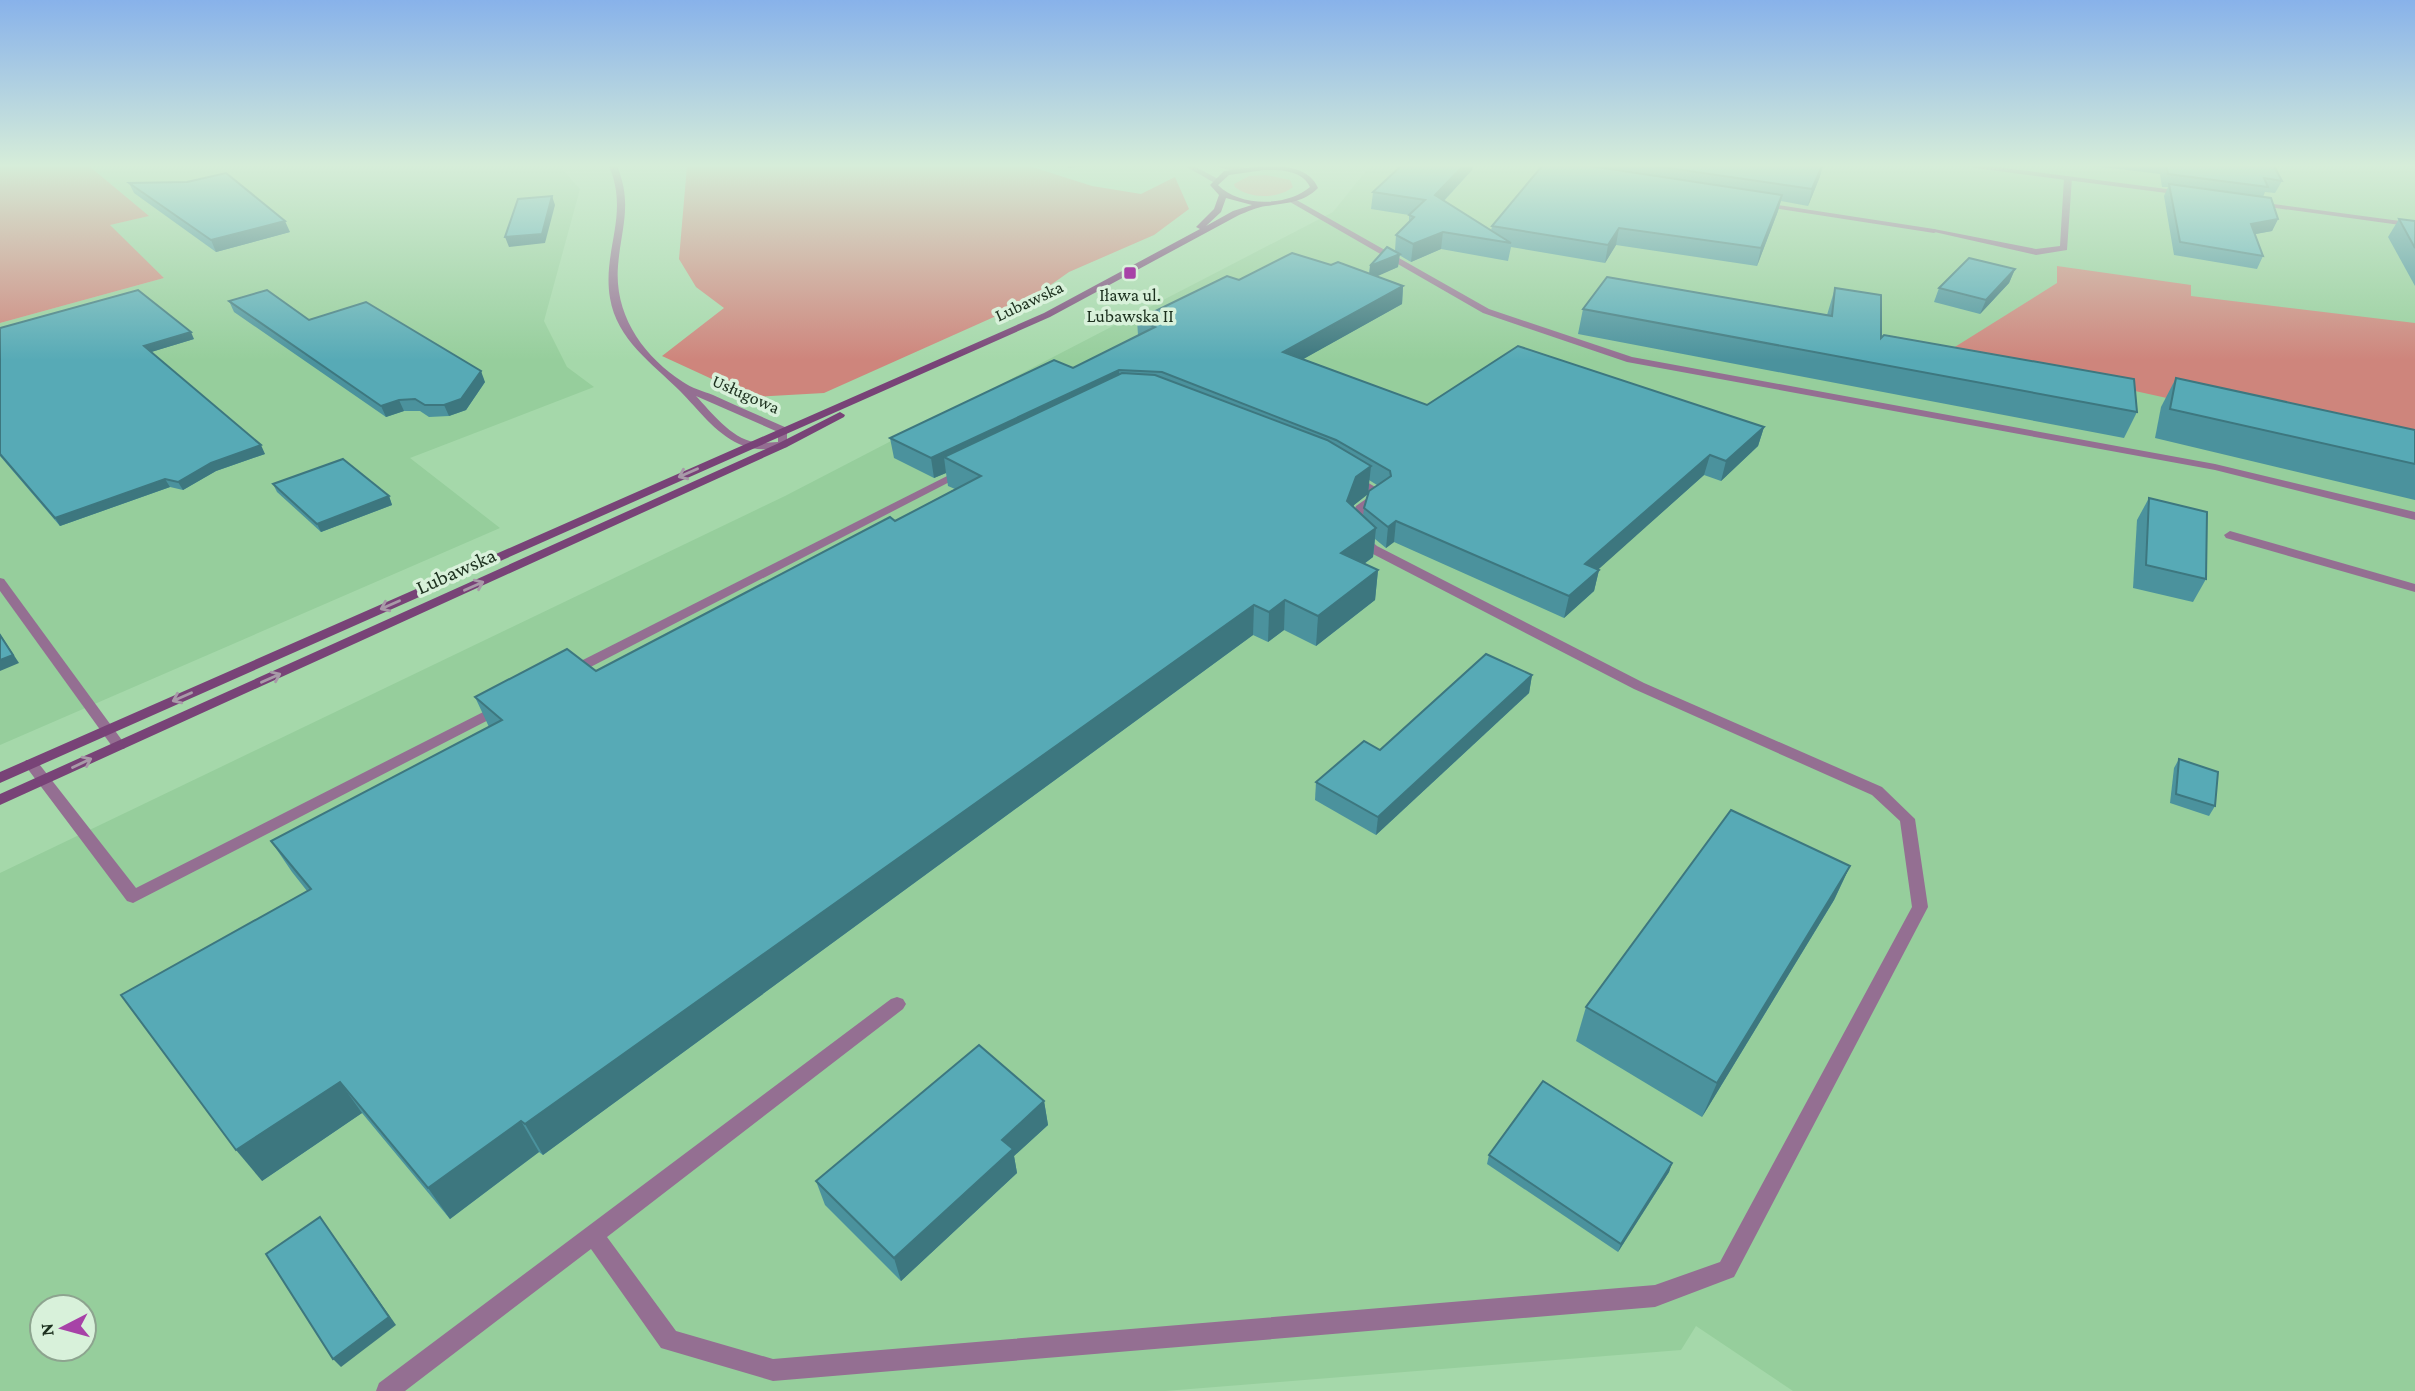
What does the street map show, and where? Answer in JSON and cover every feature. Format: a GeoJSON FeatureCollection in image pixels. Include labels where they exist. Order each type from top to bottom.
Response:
{"type":"FeatureCollection","features":[{"type":"Feature","properties":{"kind":"main road","name":"Lubawska"},"geometry":{"type":"LineString","coordinates":[[1184,242],[1196,231]]}},
{"type":"Feature","properties":{"kind":"main road","name":"Lubawska"},"geometry":{"type":"LineString","coordinates":[[0,778],[1047,315],[1205,231]]}},
{"type":"Feature","properties":{"kind":"main road","name":"Lubawska"},"geometry":{"type":"LineString","coordinates":[[0,800],[783,445],[924,370]]}},
{"type":"Feature","properties":{"kind":"street","name":"Usługowa"},"geometry":{"type":"LineString","coordinates":[[620,231],[614,294],[619,314],[631,337],[648,357],[715,421],[750,445],[783,445],[783,430],[680,385]]}},
{"type":"Feature","properties":{"kind":"street"},"geometry":{"type":"LineString","coordinates":[[1347,231],[1486,311],[1630,360],[2215,467],[2415,516]]}},
{"type":"Feature","properties":{"kind":"street"},"geometry":{"type":"LineString","coordinates":[[1933,231],[2036,252],[2064,248],[2065,231]]}},
{"type":"Feature","properties":{"kind":"street"},"geometry":{"type":"LineString","coordinates":[[552,681],[972,466]]}},
{"type":"Feature","properties":{"kind":"street"},"geometry":{"type":"LineString","coordinates":[[593,1235],[669,1340],[773,1370],[1655,1296],[1727,1270],[1920,907],[1907,819],[1877,791],[1639,686],[1373,549],[1353,531],[1360,508],[1381,494],[1340,470]]}},
{"type":"Feature","properties":{"kind":"street"},"geometry":{"type":"LineString","coordinates":[[2230,535],[2415,588]]}},
{"type":"Feature","properties":{"kind":"street"},"geometry":{"type":"LineString","coordinates":[[0,582],[120,746]]}},
{"type":"Feature","properties":{"kind":"street"},"geometry":{"type":"LineString","coordinates":[[31,764],[133,897],[516,701]]}},
{"type":"Feature","properties":{"kind":"street"},"geometry":{"type":"LineString","coordinates":[[387,1391],[897,1003]]}},
{"type":"Feature","properties":{"kind":"shaded area"},"geometry":{"type":"Polygon","coordinates":[[[0,231],[116,231],[164,278],[0,323],[0,231]]]}},
{"type":"Feature","properties":{"kind":"shaded area"},"geometry":{"type":"Polygon","coordinates":[[[115,231],[569,231],[544,321],[567,367],[594,387],[410,458],[500,528],[0,745],[0,323],[164,278],[115,231]]]}},
{"type":"Feature","properties":{"kind":"shaded area"},"geometry":{"type":"Polygon","coordinates":[[[681,231],[1160,231],[1069,272],[1025,303],[824,393],[751,397],[662,356],[724,308],[696,287],[679,259],[681,231]]]}},
{"type":"Feature","properties":{"kind":"shaded area"},"geometry":{"type":"Polygon","coordinates":[[[1297,231],[2415,231],[2415,1391],[1793,1391],[1696,1326],[1681,1350],[1165,1391],[0,1391],[0,873],[785,496],[1297,231]]]}},
{"type":"Feature","properties":{"kind":"shaded area"},"geometry":{"type":"Polygon","coordinates":[[[2057,266],[2191,285],[2191,296],[2415,323],[2415,453],[1950,350],[2057,283],[2057,266]]]}},
{"type":"Feature","properties":{"kind":"building"},"geometry":{"type":"Polygon","coordinates":[[[198,231],[246,231],[211,240],[198,231]]]}},
{"type":"Feature","properties":{"kind":"building"},"geometry":{"type":"Polygon","coordinates":[[[507,231],[543,231],[542,234],[505,237],[507,231]]]}},
{"type":"Feature","properties":{"kind":"building"},"geometry":{"type":"Polygon","coordinates":[[[1400,231],[1492,231],[1511,243],[1443,232],[1413,244],[1396,235],[1400,231]]]}},
{"type":"Feature","properties":{"kind":"building"},"geometry":{"type":"Polygon","coordinates":[[[1522,231],[1617,231],[1608,245],[1522,231]]]}},
{"type":"Feature","properties":{"kind":"building"},"geometry":{"type":"Polygon","coordinates":[[[1640,231],[1768,231],[1761,248],[1640,231]]]}},
{"type":"Feature","properties":{"kind":"building"},"geometry":{"type":"Polygon","coordinates":[[[2178,231],[2254,231],[2263,256],[2180,242],[2178,231]]]}},
{"type":"Feature","properties":{"kind":"building"},"geometry":{"type":"Polygon","coordinates":[[[2406,231],[2415,231],[2415,248],[2406,231]]]}},
{"type":"Feature","properties":{"kind":"building"},"geometry":{"type":"Polygon","coordinates":[[[1387,247],[1400,254],[1370,266],[1387,247]]]}},
{"type":"Feature","properties":{"kind":"building"},"geometry":{"type":"Polygon","coordinates":[[[1292,253],[1331,265],[1338,262],[1403,286],[1283,352],[1427,405],[1518,346],[1764,427],[1726,461],[1710,455],[1585,564],[1599,570],[1569,596],[1396,521],[1388,527],[1364,508],[1369,491],[1391,476],[1390,471],[1336,440],[1162,372],[1119,370],[931,458],[890,438],[1054,360],[1073,368],[1155,327],[1137,320],[1227,276],[1239,280],[1292,253]]]}},
{"type":"Feature","properties":{"kind":"building"},"geometry":{"type":"Polygon","coordinates":[[[1969,258],[2015,269],[1986,300],[1939,288],[1969,258]]]}},
{"type":"Feature","properties":{"kind":"building"},"geometry":{"type":"Polygon","coordinates":[[[1607,277],[1832,316],[1835,288],[1881,295],[1881,338],[1884,335],[2134,379],[2137,412],[1583,309],[1607,277]]]}},
{"type":"Feature","properties":{"kind":"building"},"geometry":{"type":"Polygon","coordinates":[[[138,290],[191,332],[144,346],[261,445],[211,463],[178,482],[165,479],[55,518],[0,454],[0,328],[138,290]]]}},
{"type":"Feature","properties":{"kind":"building"},"geometry":{"type":"Polygon","coordinates":[[[267,290],[309,320],[366,302],[481,371],[461,399],[444,405],[425,405],[415,399],[399,400],[381,406],[229,301],[267,290]]]}},
{"type":"Feature","properties":{"kind":"building"},"geometry":{"type":"Polygon","coordinates":[[[1122,373],[1155,375],[1327,440],[1371,466],[1356,477],[1347,501],[1376,528],[1341,553],[1378,570],[1318,616],[1285,600],[1269,612],[1254,605],[525,1124],[521,1121],[428,1188],[340,1082],[236,1150],[121,995],[311,889],[271,841],[502,720],[475,697],[567,649],[596,671],[890,517],[895,521],[981,476],[944,457],[1122,373]]]}},
{"type":"Feature","properties":{"kind":"building"},"geometry":{"type":"Polygon","coordinates":[[[2176,378],[2415,430],[2415,464],[2170,409],[2176,378]]]}},
{"type":"Feature","properties":{"kind":"building"},"geometry":{"type":"Polygon","coordinates":[[[343,459],[389,496],[317,524],[273,484],[343,459]]]}},
{"type":"Feature","properties":{"kind":"building"},"geometry":{"type":"Polygon","coordinates":[[[2149,498],[2207,512],[2206,579],[2146,565],[2149,498]]]}},
{"type":"Feature","properties":{"kind":"building"},"geometry":{"type":"Polygon","coordinates":[[[0,635],[13,655],[0,660],[0,635]]]}},
{"type":"Feature","properties":{"kind":"building"},"geometry":{"type":"Polygon","coordinates":[[[1486,654],[1532,675],[1378,817],[1316,782],[1364,741],[1380,750],[1486,654]]]}},
{"type":"Feature","properties":{"kind":"building"},"geometry":{"type":"Polygon","coordinates":[[[2179,759],[2218,772],[2215,806],[2176,794],[2179,759]]]}},
{"type":"Feature","properties":{"kind":"building"},"geometry":{"type":"Polygon","coordinates":[[[1731,810],[1850,866],[1717,1083],[1586,1007],[1731,810]]]}},
{"type":"Feature","properties":{"kind":"building"},"geometry":{"type":"Polygon","coordinates":[[[979,1045],[1044,1101],[1002,1140],[1013,1149],[894,1258],[816,1181],[979,1045]]]}},
{"type":"Feature","properties":{"kind":"building"},"geometry":{"type":"Polygon","coordinates":[[[1543,1081],[1672,1163],[1621,1244],[1489,1155],[1543,1081]]]}},
{"type":"Feature","properties":{"kind":"building"},"geometry":{"type":"Polygon","coordinates":[[[320,1217],[389,1317],[333,1359],[266,1254],[320,1217]]]}},
{"type":"Feature","properties":{"kind":"place","name":"Iława ul. Lubawska II"},"geometry":{"type":"Point","coordinates":[1130,273]}}]}
